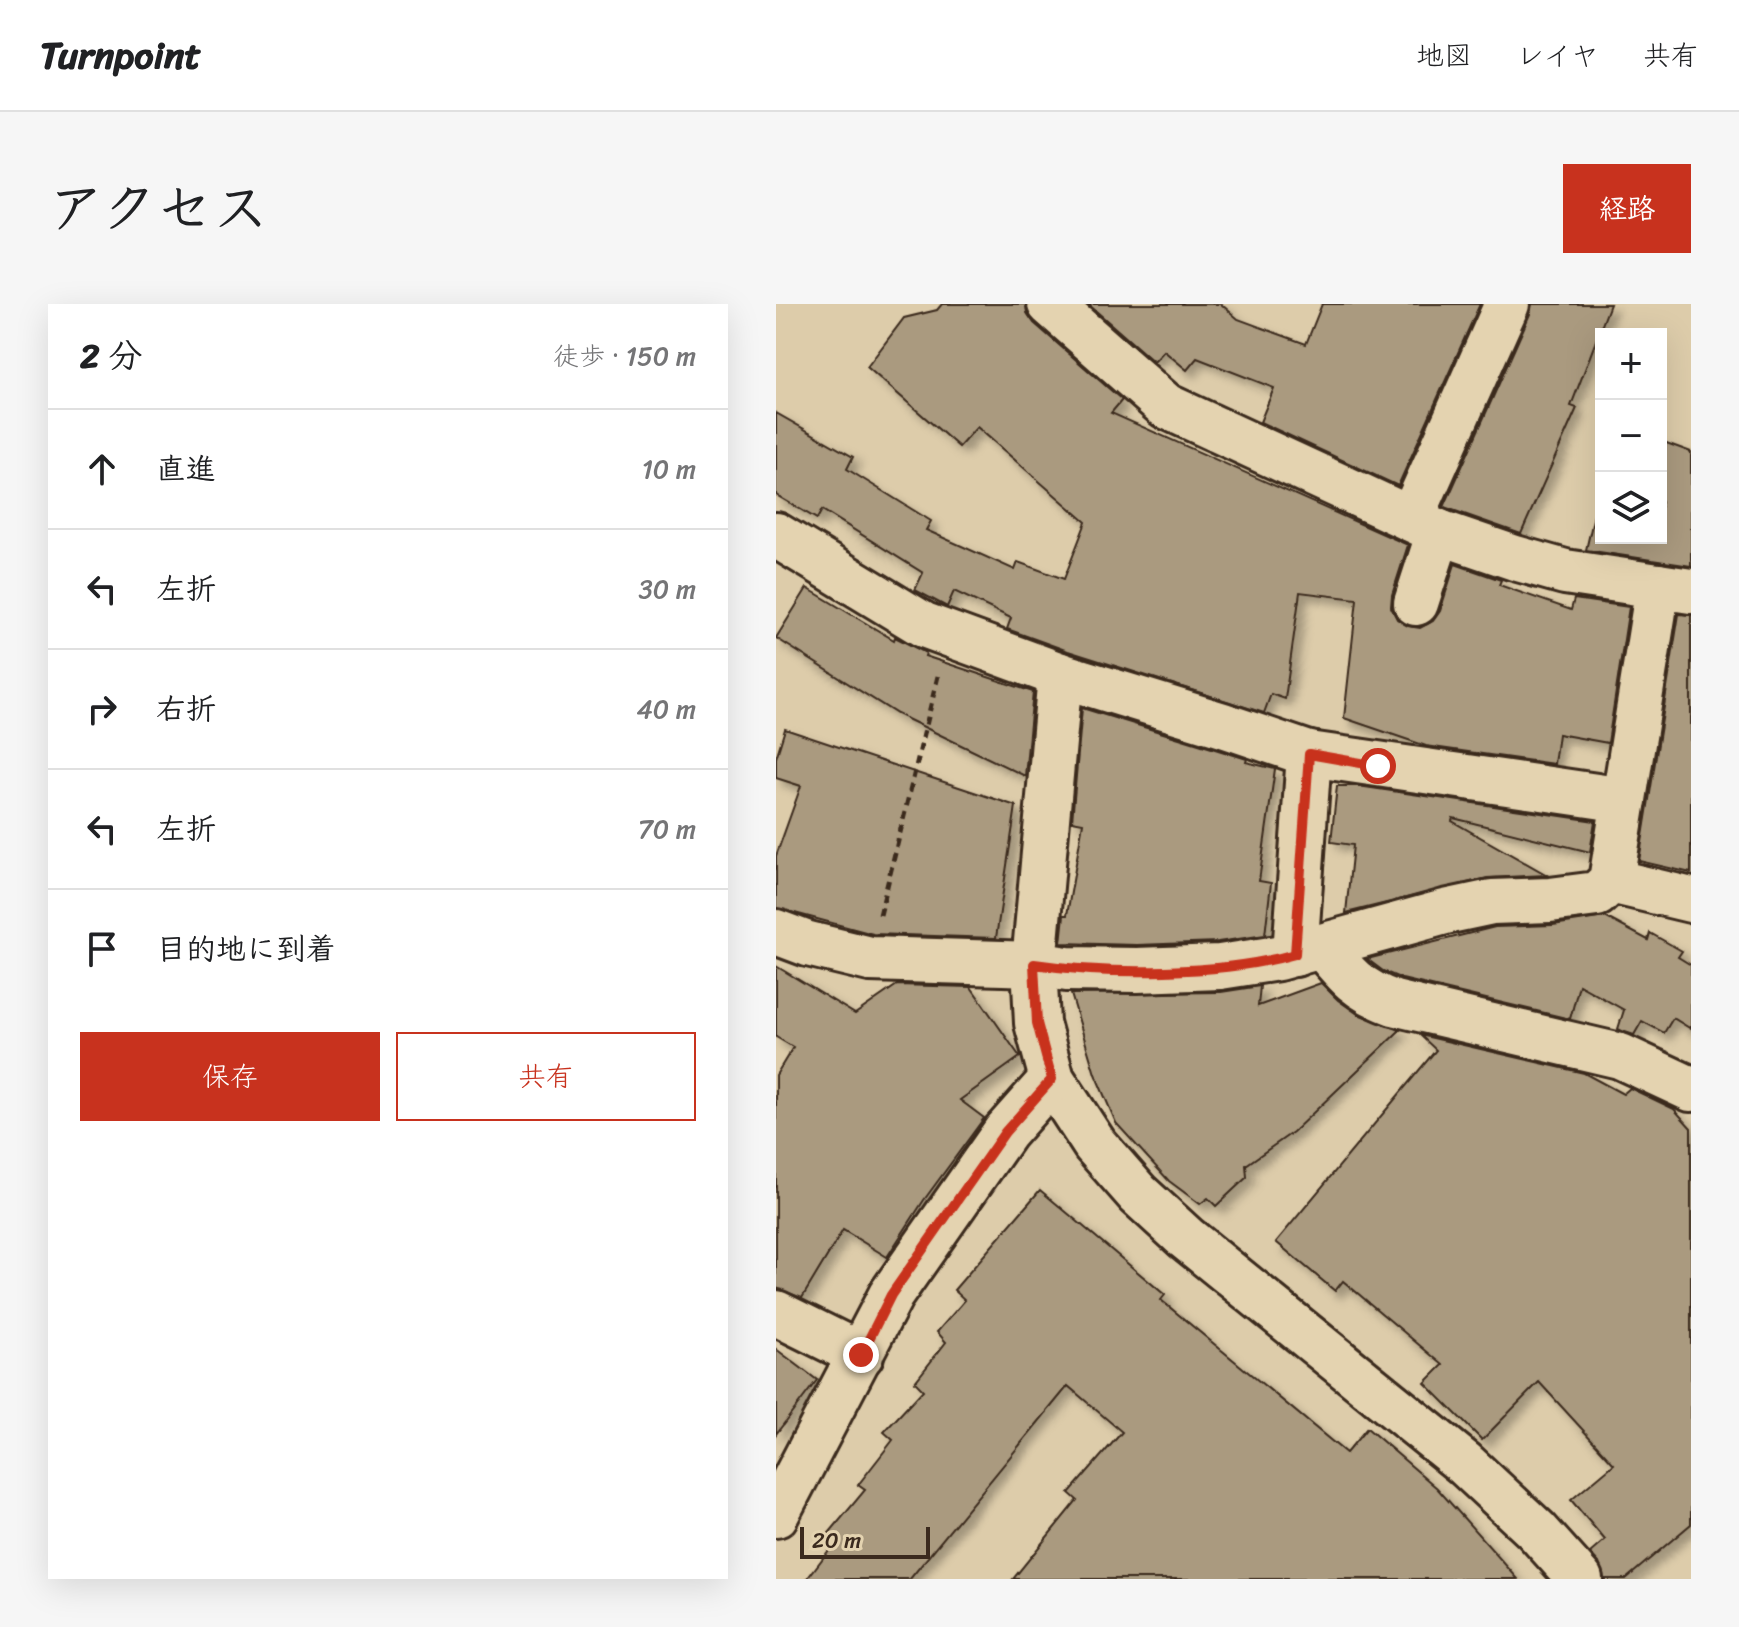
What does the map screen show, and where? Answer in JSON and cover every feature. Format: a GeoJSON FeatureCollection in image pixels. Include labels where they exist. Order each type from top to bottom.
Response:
{"type":"FeatureCollection","features":[{"type":"Feature","properties":{"kind":"street"},"geometry":{"type":"LineString","coordinates":[[776,932],[808,944],[870,959],[1034,964],[1067,969],[1220,967],[1309,950],[1492,902],[1550,900],[1597,894],[1611,881],[1624,800],[1674,588],[1565,572],[1425,526],[1166,406],[1050,304]]}},
{"type":"Feature","properties":{"kind":"street"},"geometry":{"type":"LineString","coordinates":[[1416,603],[1425,526],[1507,304]]}},
{"type":"Feature","properties":{"kind":"street"},"geometry":{"type":"LineString","coordinates":[[776,535],[924,625],[1060,675],[1309,754],[1624,800]]}},
{"type":"Feature","properties":{"kind":"street"},"geometry":{"type":"LineString","coordinates":[[1060,675],[1034,964],[1037,1023],[1052,1079],[1095,1145],[1138,1194],[1186,1238],[1464,1463],[1536,1530],[1580,1579]]}},
{"type":"Feature","properties":{"kind":"street"},"geometry":{"type":"LineString","coordinates":[[1309,754],[1309,950]]}},
{"type":"Feature","properties":{"kind":"street"},"geometry":{"type":"LineString","coordinates":[[1611,881],[1691,900]]}},
{"type":"Feature","properties":{"kind":"street"},"geometry":{"type":"LineString","coordinates":[[1309,950],[1370,994],[1382,999],[1620,1056],[1691,1089]]}},
{"type":"Feature","properties":{"kind":"street"},"geometry":{"type":"LineString","coordinates":[[776,1515],[891,1295],[1005,1132],[1052,1079]]}},
{"type":"Feature","properties":{"kind":"street"},"geometry":{"type":"LineString","coordinates":[[776,1313],[861,1355]]}},
{"type":"Feature","properties":{"kind":"path"},"geometry":{"type":"LineString","coordinates":[[870,959],[948,634]]}},
{"type":"Feature","properties":{"kind":"building"},"geometry":{"type":"Polygon","coordinates":[[[942,304],[1026,304],[1027,313],[1034,323],[1122,400],[1111,413],[1408,545],[1391,607],[1397,619],[1408,626],[1420,628],[1433,621],[1440,611],[1455,564],[1501,580],[1499,585],[1571,610],[1574,599],[1629,607],[1608,743],[1558,734],[1554,764],[1426,746],[1344,718],[1357,599],[1300,592],[1285,699],[1271,694],[1264,713],[1007,629],[1011,618],[954,591],[947,607],[915,590],[923,573],[822,510],[817,519],[776,495],[776,413],[853,457],[847,469],[931,521],[926,530],[1015,570],[1018,562],[1064,579],[1086,522],[977,427],[959,447],[867,367],[904,318],[937,310],[942,304]]]}},
{"type":"Feature","properties":{"kind":"building"},"geometry":{"type":"Polygon","coordinates":[[[1088,304],[1221,304],[1238,319],[1306,344],[1322,304],[1480,304],[1398,486],[1260,422],[1274,388],[1197,358],[1187,370],[1164,351],[1154,362],[1088,304]]]}},
{"type":"Feature","properties":{"kind":"building"},"geometry":{"type":"Polygon","coordinates":[[[1532,304],[1610,304],[1601,328],[1595,328],[1595,343],[1571,406],[1577,408],[1521,534],[1444,507],[1532,304]]]}},
{"type":"Feature","properties":{"kind":"building"},"geometry":{"type":"Polygon","coordinates":[[[1667,443],[1691,452],[1691,566],[1586,550],[1595,511],[1595,544],[1667,544],[1667,443]]]}},
{"type":"Feature","properties":{"kind":"building"},"geometry":{"type":"Polygon","coordinates":[[[807,588],[894,640],[895,637],[926,653],[925,656],[1033,692],[1025,776],[897,714],[776,638],[807,588]]]}},
{"type":"Feature","properties":{"kind":"building"},"geometry":{"type":"Polygon","coordinates":[[[1679,614],[1691,615],[1691,873],[1639,861],[1679,614]]]}},
{"type":"Feature","properties":{"kind":"building"},"geometry":{"type":"Polygon","coordinates":[[[1082,708],[1275,769],[1259,881],[1271,883],[1265,935],[1218,942],[1137,945],[1061,943],[1083,823],[1072,821],[1082,708]]]}},
{"type":"Feature","properties":{"kind":"building"},"geometry":{"type":"Polygon","coordinates":[[[785,729],[1016,806],[996,938],[873,934],[776,908],[776,856],[801,786],[776,778],[776,758],[785,729]]]}},
{"type":"Feature","properties":{"kind":"building"},"geometry":{"type":"Polygon","coordinates":[[[1337,786],[1358,786],[1595,821],[1590,852],[1453,818],[1452,821],[1547,875],[1487,878],[1346,913],[1353,845],[1331,842],[1337,786]]]}},
{"type":"Feature","properties":{"kind":"building"},"geometry":{"type":"Polygon","coordinates":[[[1605,917],[1648,940],[1650,933],[1682,951],[1678,957],[1691,965],[1691,1029],[1673,1018],[1664,1033],[1642,1021],[1634,1035],[1622,1031],[1618,1029],[1624,1010],[1579,985],[1570,1019],[1402,979],[1383,971],[1367,959],[1495,927],[1553,925],[1605,917]]]}},
{"type":"Feature","properties":{"kind":"building"},"geometry":{"type":"Polygon","coordinates":[[[776,966],[855,1014],[897,985],[971,987],[1020,1057],[960,1100],[984,1118],[887,1257],[843,1230],[802,1298],[776,1288],[776,1075],[793,1047],[776,1037],[776,966]]]}},
{"type":"Feature","properties":{"kind":"building"},"geometry":{"type":"Polygon","coordinates":[[[1321,983],[1358,1014],[1400,1030],[1293,1132],[1246,1165],[1247,1177],[1216,1206],[1208,1198],[1200,1204],[1169,1181],[1116,1123],[1095,1074],[1071,994],[1221,992],[1260,986],[1258,1006],[1321,983]]]}},
{"type":"Feature","properties":{"kind":"building"},"geometry":{"type":"Polygon","coordinates":[[[1420,1035],[1584,1073],[1623,1094],[1630,1088],[1674,1109],[1691,1128],[1691,1524],[1626,1579],[1604,1579],[1599,1563],[1590,1553],[1605,1540],[1571,1500],[1614,1464],[1539,1382],[1482,1440],[1425,1383],[1443,1365],[1343,1281],[1335,1291],[1276,1242],[1436,1050],[1420,1035]]]}},
{"type":"Feature","properties":{"kind":"building"},"geometry":{"type":"Polygon","coordinates":[[[1040,1190],[1165,1295],[1161,1300],[1346,1453],[1367,1428],[1437,1488],[1518,1579],[1013,1579],[1077,1500],[1069,1493],[1122,1432],[1068,1386],[910,1579],[807,1579],[832,1546],[825,1538],[865,1490],[858,1485],[893,1440],[884,1432],[923,1390],[915,1382],[946,1342],[937,1332],[965,1300],[954,1290],[1040,1190]]]}},
{"type":"Feature","properties":{"kind":"building"},"geometry":{"type":"Polygon","coordinates":[[[776,1349],[817,1380],[776,1434],[776,1349]]]}},
{"type":"Feature","properties":{"kind":"route"},"geometry":{"type":"LineString","coordinates":[[861,1355],[891,1295],[1005,1132],[1052,1079],[1037,1023],[1034,964],[1067,969],[1220,967],[1295,954],[1309,754],[1378,766]]}}]}
